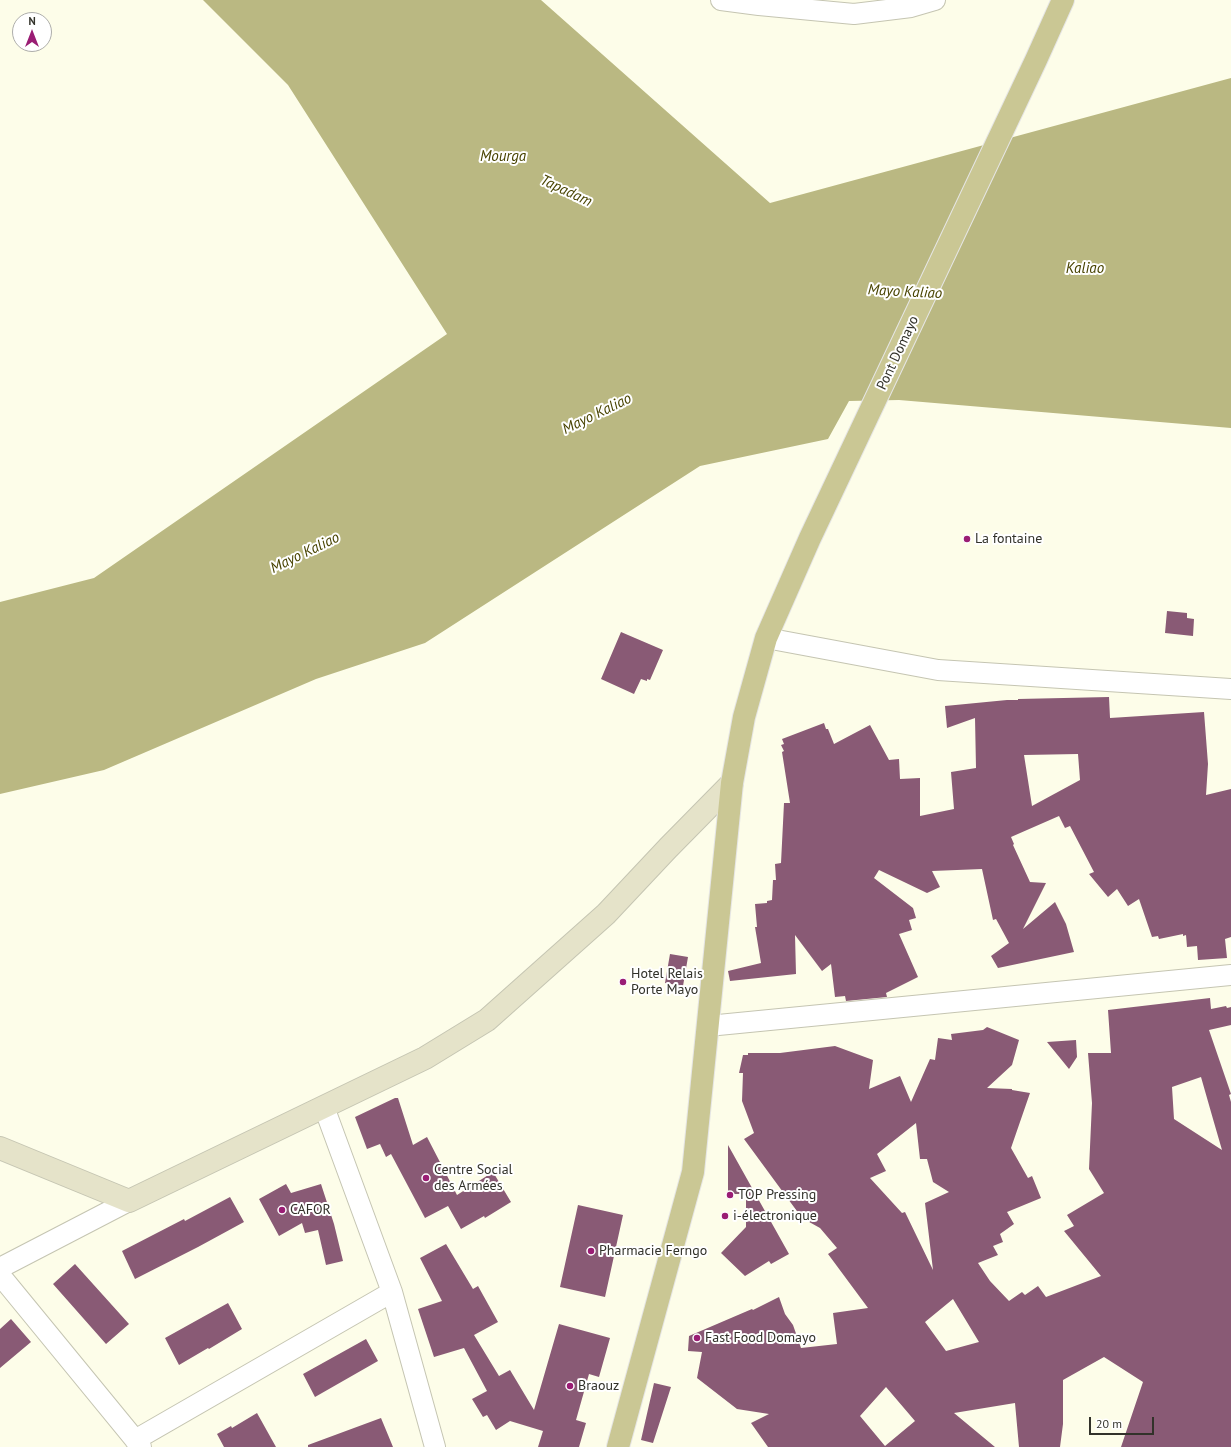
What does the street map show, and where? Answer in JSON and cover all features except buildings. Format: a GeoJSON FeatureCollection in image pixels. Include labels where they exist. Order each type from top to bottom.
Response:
{"type":"FeatureCollection","features":[{"type":"Feature","properties":{"kind":"main road","name":"Pont Domayo"},"geometry":{"type":"LineString","coordinates":[[618,1447],[693,1172],[732,783],[744,717],[766,638],[810,538],[1063,0]]}},
{"type":"Feature","properties":{"kind":"street"},"geometry":{"type":"LineString","coordinates":[[721,0],[854,14],[911,7],[936,0]]}},
{"type":"Feature","properties":{"kind":"street"},"geometry":{"type":"LineString","coordinates":[[766,638],[938,670],[1231,689]]}},
{"type":"Feature","properties":{"kind":"street"},"geometry":{"type":"LineString","coordinates":[[0,1268],[129,1202],[425,1058],[487,1020],[606,914],[732,783]]}},
{"type":"Feature","properties":{"kind":"street"},"geometry":{"type":"LineString","coordinates":[[708,1026],[1231,975]]}},
{"type":"Feature","properties":{"kind":"street"},"geometry":{"type":"LineString","coordinates":[[324,1107],[392,1292],[435,1447]]}},
{"type":"Feature","properties":{"kind":"street"},"geometry":{"type":"LineString","coordinates":[[0,1148],[129,1202]]}},
{"type":"Feature","properties":{"kind":"street"},"geometry":{"type":"LineString","coordinates":[[0,1275],[138,1443],[392,1292]]}},
{"type":"Feature","properties":{"kind":"water","name":"Kaliao"},"geometry":{"type":"Polygon","coordinates":[[[203,0],[541,0],[770,203],[1231,78],[1231,428],[899,400],[849,401],[828,439],[700,466],[425,643],[316,679],[104,770],[0,794],[0,602],[94,578],[447,334],[288,85],[203,0]]]}},
{"type":"Feature","properties":{"kind":"place","name":"La fontaine"},"geometry":{"type":"Point","coordinates":[967,539]}},
{"type":"Feature","properties":{"kind":"place","name":"Hotel Relais Porte Mayo"},"geometry":{"type":"Point","coordinates":[623,982]}},
{"type":"Feature","properties":{"kind":"place","name":"Centre Social des Armées"},"geometry":{"type":"Point","coordinates":[426,1178]}},
{"type":"Feature","properties":{"kind":"place","name":"TOP Pressing"},"geometry":{"type":"Point","coordinates":[730,1195]}},
{"type":"Feature","properties":{"kind":"place","name":"CAFOR"},"geometry":{"type":"Point","coordinates":[282,1210]}},
{"type":"Feature","properties":{"kind":"place","name":"i-électronique"},"geometry":{"type":"Point","coordinates":[725,1216]}},
{"type":"Feature","properties":{"kind":"place","name":"Pharmacie Ferngo"},"geometry":{"type":"Point","coordinates":[591,1251]}},
{"type":"Feature","properties":{"kind":"place","name":"Fast Food Domayo"},"geometry":{"type":"Point","coordinates":[697,1338]}},
{"type":"Feature","properties":{"kind":"place","name":"Braouz"},"geometry":{"type":"Point","coordinates":[570,1386]}},
{"type":"Feature","properties":{"kind":"water label","name":"Mourga"},"geometry":{"type":"Point","coordinates":[503,157]}},
{"type":"Feature","properties":{"kind":"water label","name":"Tapadam"},"geometry":{"type":"Point","coordinates":[566,191]}},
{"type":"Feature","properties":{"kind":"water label","name":"Mayo Kaliao"},"geometry":{"type":"Point","coordinates":[905,292]}},
{"type":"Feature","properties":{"kind":"water label","name":"Mayo Kaliao"},"geometry":{"type":"Point","coordinates":[597,414]}},
{"type":"Feature","properties":{"kind":"water label","name":"Mayo Kaliao"},"geometry":{"type":"Point","coordinates":[305,553]}}]}
